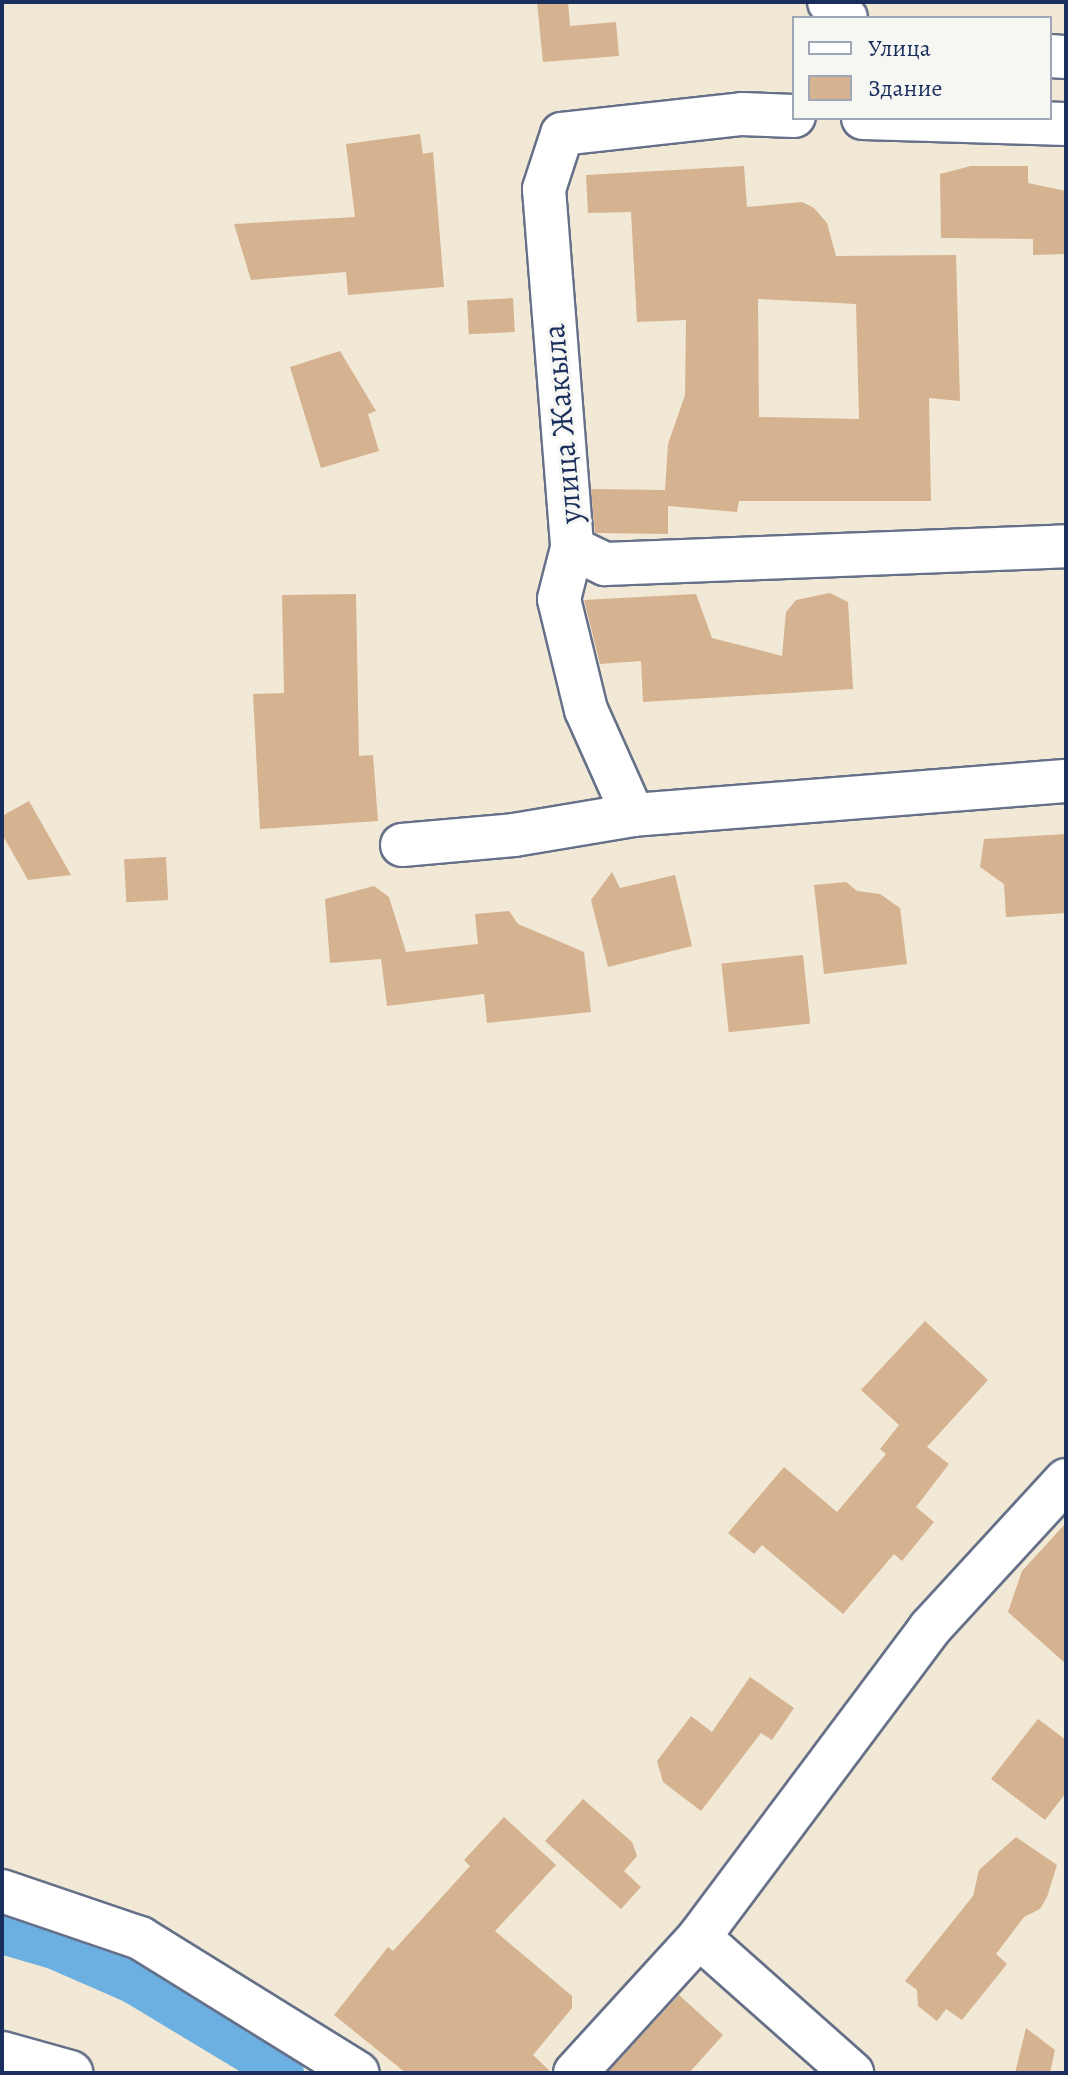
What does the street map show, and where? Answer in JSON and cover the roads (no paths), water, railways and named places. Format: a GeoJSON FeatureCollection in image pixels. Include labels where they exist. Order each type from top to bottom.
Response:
{"type":"FeatureCollection","features":[{"type":"Feature","properties":{"kind":"main road"},"geometry":{"type":"LineString","coordinates":[[2,2054],[70,2073]]}},
{"type":"Feature","properties":{"kind":"street"},"geometry":{"type":"LineString","coordinates":[[829,2],[844,16]]}},
{"type":"Feature","properties":{"kind":"street","name":"улица Жакыла"},"geometry":{"type":"LineString","coordinates":[[792,116],[742,114],[562,134],[544,189],[572,548],[605,564],[1066,546]]}},
{"type":"Feature","properties":{"kind":"street"},"geometry":{"type":"LineString","coordinates":[[931,120],[1066,124]]}},
{"type":"Feature","properties":{"kind":"street"},"geometry":{"type":"LineString","coordinates":[[572,548],[559,599],[586,710],[633,815]]}},
{"type":"Feature","properties":{"kind":"street"},"geometry":{"type":"LineString","coordinates":[[402,845],[514,835],[633,815],[1066,781]]}},
{"type":"Feature","properties":{"kind":"street"},"geometry":{"type":"LineString","coordinates":[[575,2073],[699,1937],[930,1628],[1066,1480]]}},
{"type":"Feature","properties":{"kind":"street"},"geometry":{"type":"LineString","coordinates":[[2,1891],[140,1938],[358,2073]]}},
{"type":"Feature","properties":{"kind":"street"},"geometry":{"type":"LineString","coordinates":[[699,1937],[852,2073]]}},
{"type":"Feature","properties":{"kind":"waterway"},"geometry":{"type":"LineString","coordinates":[[2,1933],[54,1948],[134,1983],[283,2073]]}}]}
